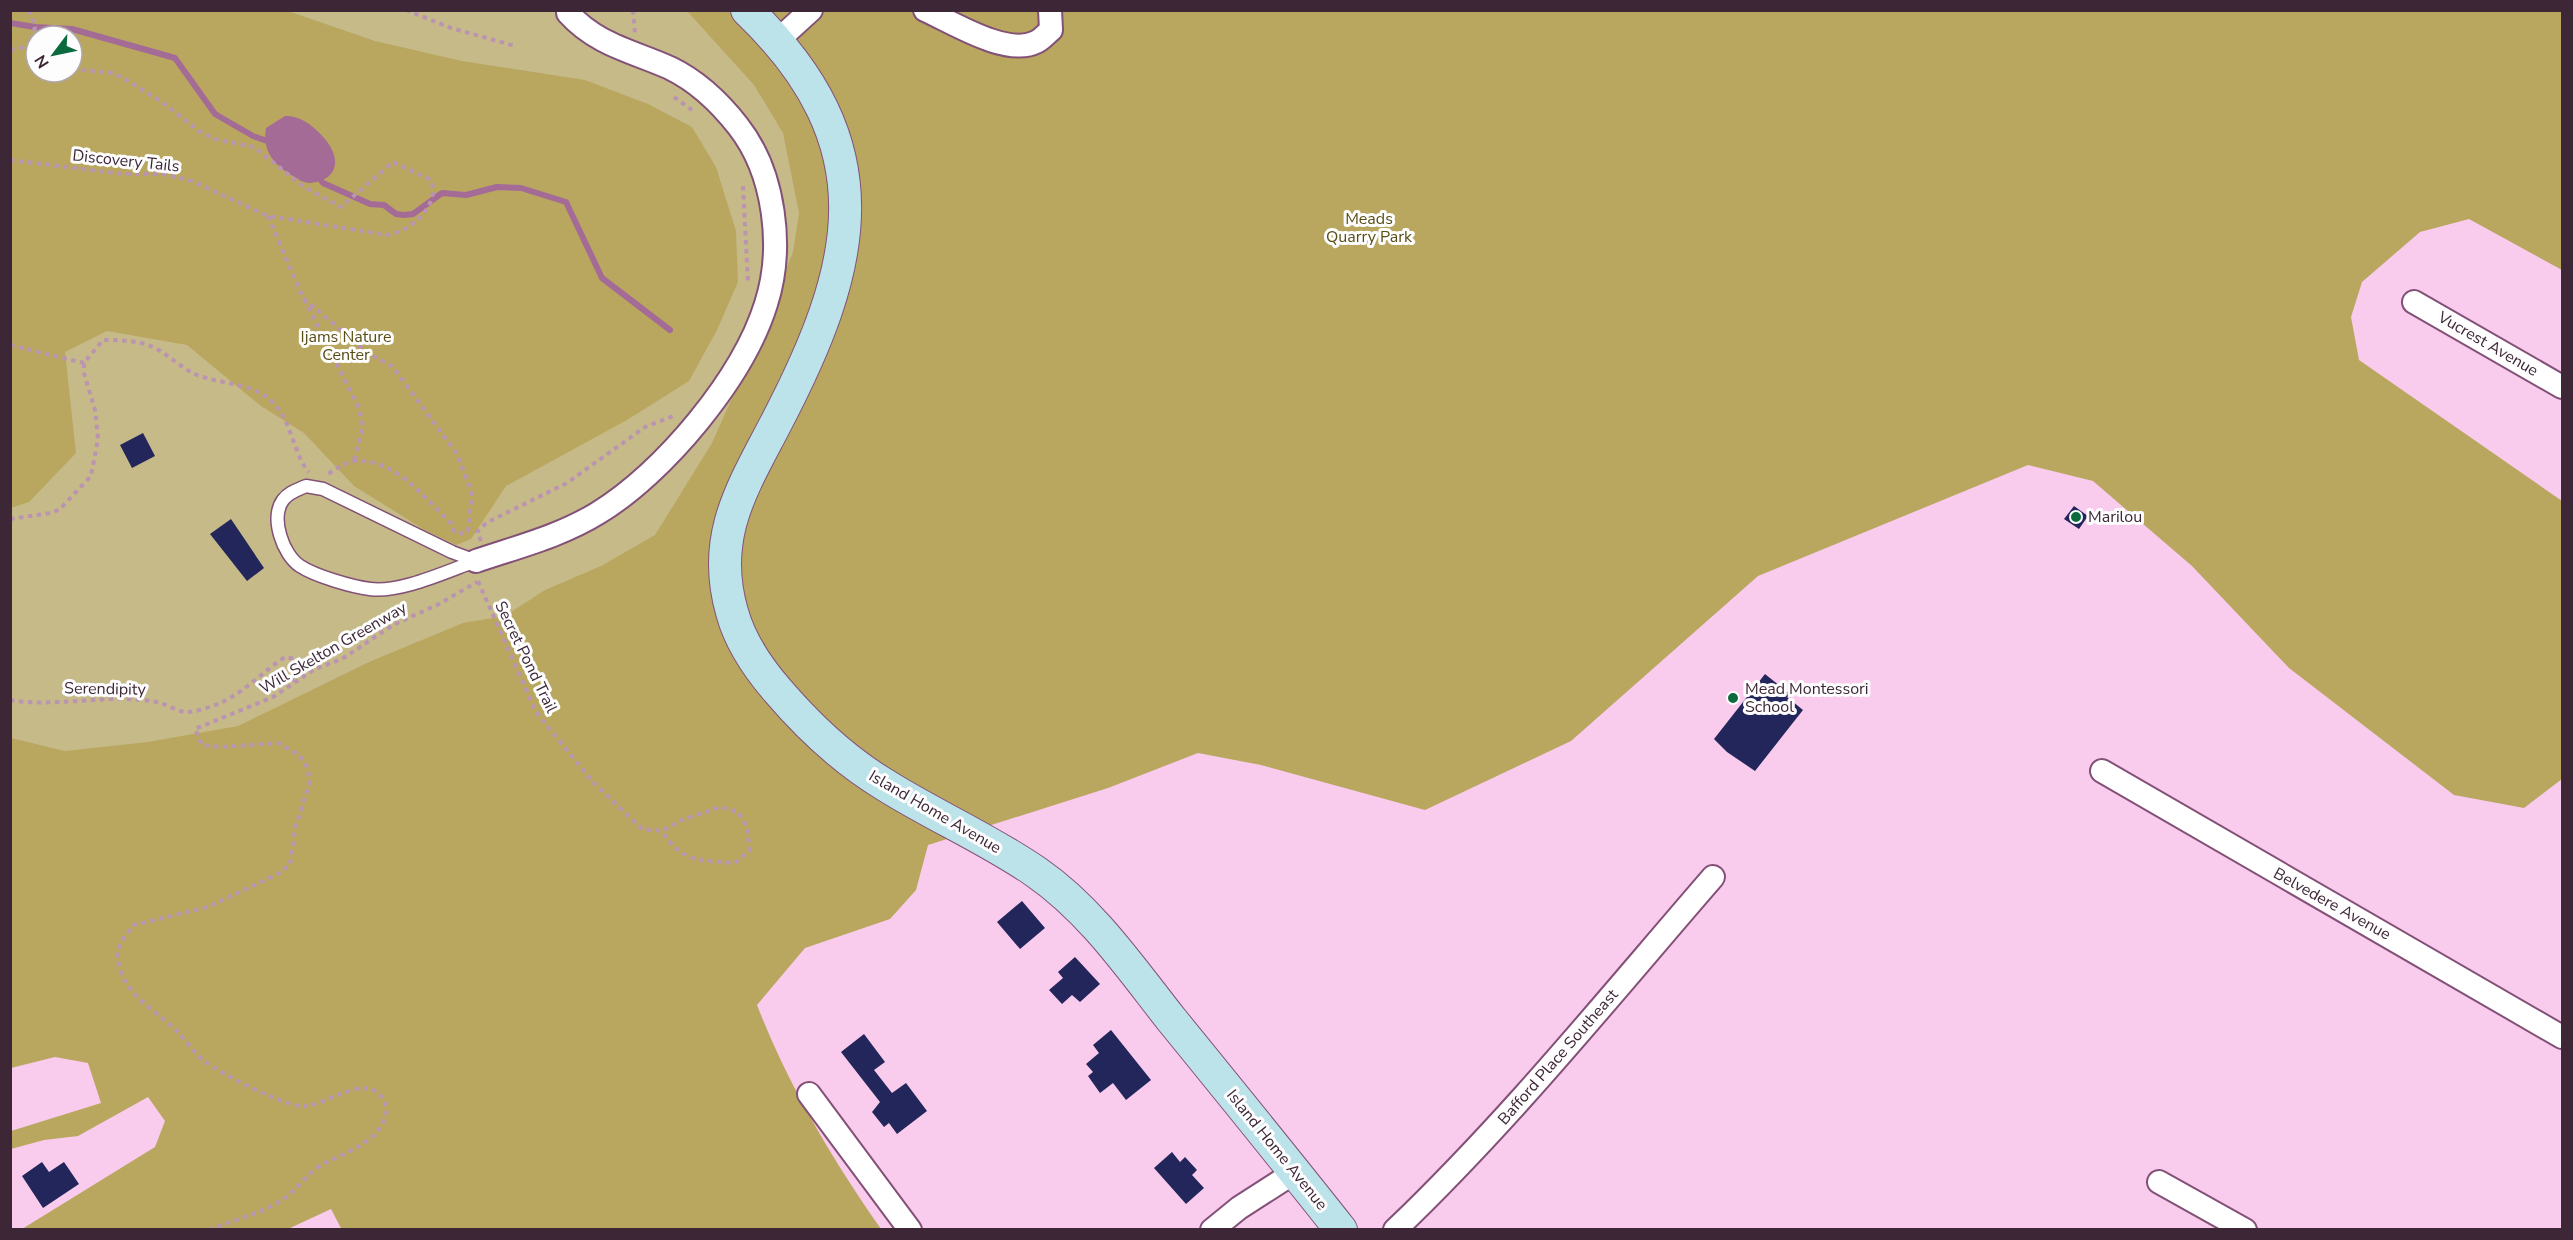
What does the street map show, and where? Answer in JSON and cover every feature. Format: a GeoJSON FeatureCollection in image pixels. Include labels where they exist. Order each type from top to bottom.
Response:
{"type":"FeatureCollection","features":[{"type":"Feature","properties":{"kind":"street","name":"Island Home Avenue"},"geometry":{"type":"LineString","coordinates":[[747,10],[777,41],[809,82],[831,126],[843,170],[845,214],[837,268],[819,328],[790,394],[748,474],[729,521],[724,549],[726,588],[743,641],[761,671],[789,704],[844,756],[880,782],[1013,857],[1073,902],[1125,961],[1341,1230]]}},
{"type":"Feature","properties":{"kind":"street"},"geometry":{"type":"LineString","coordinates":[[777,41],[811,10]]}},
{"type":"Feature","properties":{"kind":"street"},"geometry":{"type":"LineString","coordinates":[[935,12],[972,33],[1011,45],[1035,43],[1051,30],[1050,10]]}},
{"type":"Feature","properties":{"kind":"street"},"geometry":{"type":"LineString","coordinates":[[480,566],[576,525],[598,513],[641,483],[692,429],[718,393],[754,334],[767,302],[773,267],[773,224],[766,184],[751,147],[728,113],[680,73],[595,37],[568,13]]}},
{"type":"Feature","properties":{"kind":"street","name":"Vucrest Avenue"},"geometry":{"type":"LineString","coordinates":[[2414,302],[2562,387]]}},
{"type":"Feature","properties":{"kind":"street","name":"Belvedere Avenue"},"geometry":{"type":"LineString","coordinates":[[2102,771],[2562,1036]]}},
{"type":"Feature","properties":{"kind":"street","name":"Bafford Place Southeast"},"geometry":{"type":"LineString","coordinates":[[1395,1230],[1450,1177],[1534,1086],[1713,878]]}},
{"type":"Feature","properties":{"kind":"street"},"geometry":{"type":"LineString","coordinates":[[809,1094],[910,1230]]}},
{"type":"Feature","properties":{"kind":"street"},"geometry":{"type":"LineString","coordinates":[[1212,1230],[1239,1208],[1295,1172]]}},
{"type":"Feature","properties":{"kind":"street"},"geometry":{"type":"LineString","coordinates":[[2159,1182],[2245,1230]]}},
{"type":"Feature","properties":{"kind":"lane"},"geometry":{"type":"LineString","coordinates":[[321,484],[480,566],[383,589],[360,587],[300,566],[289,556],[283,542],[278,515],[282,502],[293,491],[321,484]]}},
{"type":"Feature","properties":{"kind":"path"},"geometry":{"type":"LineString","coordinates":[[28,10],[34,24]]}},
{"type":"Feature","properties":{"kind":"path"},"geometry":{"type":"LineString","coordinates":[[406,10],[424,19],[515,46]]}},
{"type":"Feature","properties":{"kind":"path"},"geometry":{"type":"LineString","coordinates":[[633,10],[636,44],[643,58]]}},
{"type":"Feature","properties":{"kind":"path","name":"Discovery Tails"},"geometry":{"type":"LineString","coordinates":[[10,160],[123,174],[163,174],[192,181],[268,216],[387,235],[409,226],[427,208],[433,188],[431,180],[393,162],[344,206],[340,207],[304,187],[254,147],[214,139],[199,131],[162,102],[113,73],[84,70]]}},
{"type":"Feature","properties":{"kind":"path"},"geometry":{"type":"LineString","coordinates":[[668,91],[695,112]]}},
{"type":"Feature","properties":{"kind":"path"},"geometry":{"type":"LineString","coordinates":[[742,181],[748,237],[748,291]]}},
{"type":"Feature","properties":{"kind":"path"},"geometry":{"type":"LineString","coordinates":[[10,519],[51,513],[60,509],[91,476],[98,440],[95,410],[84,373],[84,363],[102,340],[128,340],[153,347],[184,370],[202,377],[244,385],[261,393],[279,410],[306,469],[321,484],[354,460],[363,426],[359,408],[303,298],[268,216]]}},
{"type":"Feature","properties":{"kind":"path"},"geometry":{"type":"LineString","coordinates":[[303,298],[369,354],[392,366],[457,454],[472,493],[468,531]]}},
{"type":"Feature","properties":{"kind":"path"},"geometry":{"type":"LineString","coordinates":[[10,345],[84,363]]}},
{"type":"Feature","properties":{"kind":"path"},"geometry":{"type":"LineString","coordinates":[[477,532],[486,523],[567,483],[645,427],[681,412]]}},
{"type":"Feature","properties":{"kind":"path"},"geometry":{"type":"LineString","coordinates":[[354,460],[376,463],[394,471],[452,524],[454,531],[459,534],[468,531],[477,532]]}},
{"type":"Feature","properties":{"kind":"path"},"geometry":{"type":"LineString","coordinates":[[477,532],[480,566]]}},
{"type":"Feature","properties":{"kind":"path","name":"Will Skelton Greenway"},"geometry":{"type":"LineString","coordinates":[[209,1230],[284,1199],[322,1165],[353,1151],[369,1139],[383,1125],[387,1109],[380,1095],[365,1089],[346,1090],[308,1107],[297,1106],[228,1074],[202,1059],[179,1033],[139,999],[127,984],[120,969],[118,956],[120,947],[134,926],[208,907],[278,874],[290,865],[295,829],[310,781],[303,761],[292,748],[278,742],[222,747],[202,746],[195,729],[220,717],[248,709],[315,669],[342,659],[393,625],[439,604],[480,566]]}},
{"type":"Feature","properties":{"kind":"path","name":"Secret Pond Trail"},"geometry":{"type":"LineString","coordinates":[[480,566],[536,712],[591,780],[642,829],[662,831],[682,820],[720,807],[738,812],[748,828],[749,851],[735,863],[690,859],[671,845],[662,831]]}},
{"type":"Feature","properties":{"kind":"path","name":"Serendipity"},"geometry":{"type":"LineString","coordinates":[[10,700],[157,702],[187,712],[218,704],[248,687],[265,670],[285,657],[296,659],[298,666],[290,686]]}},
{"type":"Feature","properties":{"kind":"green space"},"geometry":{"type":"Polygon","coordinates":[[[10,11],[288,11],[375,41],[462,61],[585,80],[648,104],[692,127],[716,167],[736,231],[738,282],[717,330],[689,381],[627,420],[506,486],[471,539],[456,545],[423,529],[354,486],[304,433],[261,406],[187,345],[107,331],[65,352],[76,453],[29,502],[11,508],[10,11]]]}},
{"type":"Feature","properties":{"kind":"green space","name":"Ijams Nature Center"},"geometry":{"type":"Polygon","coordinates":[[[11,11],[707,11],[781,89],[810,231],[700,536],[11,942],[11,11]]]}},
{"type":"Feature","properties":{"kind":"green space","name":"Meads Quarry Park"},"geometry":{"type":"Polygon","coordinates":[[[687,11],[2562,11],[2562,270],[2469,219],[2420,232],[2362,282],[2351,317],[2359,360],[2562,501],[2562,779],[2524,808],[2454,795],[2289,668],[2192,566],[2093,481],[2028,465],[1758,576],[1571,741],[1425,810],[1261,765],[1198,753],[1108,788],[928,845],[916,890],[890,919],[805,948],[757,1005],[769,1035],[812,1121],[845,1176],[881,1229],[342,1230],[331,1209],[288,1229],[22,1229],[155,1147],[165,1121],[148,1097],[78,1136],[44,1140],[11,1149],[11,1131],[101,1103],[88,1063],[55,1057],[11,1068],[11,738],[65,751],[148,742],[238,726],[369,662],[463,623],[505,616],[545,590],[601,566],[655,535],[712,443],[761,333],[793,252],[799,213],[783,133],[754,85],[687,11]]]}},
{"type":"Feature","properties":{"kind":"shaded area"},"geometry":{"type":"Polygon","coordinates":[[[285,116],[296,117],[307,122],[330,145],[335,166],[327,177],[320,181],[303,182],[275,162],[266,144],[266,128],[285,116]]]}},
{"type":"Feature","properties":{"kind":"building"},"geometry":{"type":"Polygon","coordinates":[[[143,433],[155,456],[132,468],[120,445],[143,433]]]}},
{"type":"Feature","properties":{"kind":"building","name":"Marilou"},"geometry":{"type":"Polygon","coordinates":[[[2074,506],[2088,516],[2079,529],[2064,519],[2074,506]]]}},
{"type":"Feature","properties":{"kind":"building"},"geometry":{"type":"Polygon","coordinates":[[[231,519],[264,568],[247,581],[210,534],[231,519]]]}},
{"type":"Feature","properties":{"kind":"building"},"geometry":{"type":"Polygon","coordinates":[[[1765,674],[1790,694],[1787,697],[1803,710],[1755,771],[1727,752],[1714,739],[1765,674]]]}},
{"type":"Feature","properties":{"kind":"building"},"geometry":{"type":"Polygon","coordinates":[[[1022,901],[1045,928],[1020,949],[997,922],[1022,901]]]}},
{"type":"Feature","properties":{"kind":"building"},"geometry":{"type":"Polygon","coordinates":[[[1075,957],[1100,984],[1080,1002],[1072,995],[1062,1004],[1049,990],[1063,978],[1058,972],[1075,957]]]}},
{"type":"Feature","properties":{"kind":"building"},"geometry":{"type":"Polygon","coordinates":[[[1111,1030],[1151,1080],[1126,1100],[1113,1083],[1100,1093],[1088,1076],[1093,1072],[1086,1064],[1099,1053],[1093,1045],[1111,1030]]]}},
{"type":"Feature","properties":{"kind":"building"},"geometry":{"type":"Polygon","coordinates":[[[864,1034],[885,1062],[874,1070],[892,1093],[906,1083],[927,1111],[897,1134],[889,1123],[884,1127],[872,1112],[880,1102],[841,1052],[864,1034]]]}},
{"type":"Feature","properties":{"kind":"building"},"geometry":{"type":"Polygon","coordinates":[[[1172,1152],[1180,1162],[1185,1157],[1197,1170],[1192,1175],[1204,1188],[1186,1204],[1154,1168],[1172,1152]]]}},
{"type":"Feature","properties":{"kind":"building"},"geometry":{"type":"Polygon","coordinates":[[[42,1162],[49,1172],[64,1162],[79,1184],[43,1208],[22,1176],[42,1162]]]}},
{"type":"Feature","properties":{"kind":"waterway"},"geometry":{"type":"LineString","coordinates":[[10,23],[72,29],[175,58],[215,114],[253,136],[270,142]]}},
{"type":"Feature","properties":{"kind":"waterway"},"geometry":{"type":"LineString","coordinates":[[315,173],[323,183],[370,204],[384,205],[396,214],[404,215],[413,214],[442,193],[466,195],[497,187],[521,188],[566,202],[602,278],[670,330]]}},
{"type":"Feature","properties":{"kind":"place","name":"Marilou"},"geometry":{"type":"Point","coordinates":[2076,517]}},
{"type":"Feature","properties":{"kind":"place","name":"Mead Montessori School"},"geometry":{"type":"Point","coordinates":[1733,698]}}]}
